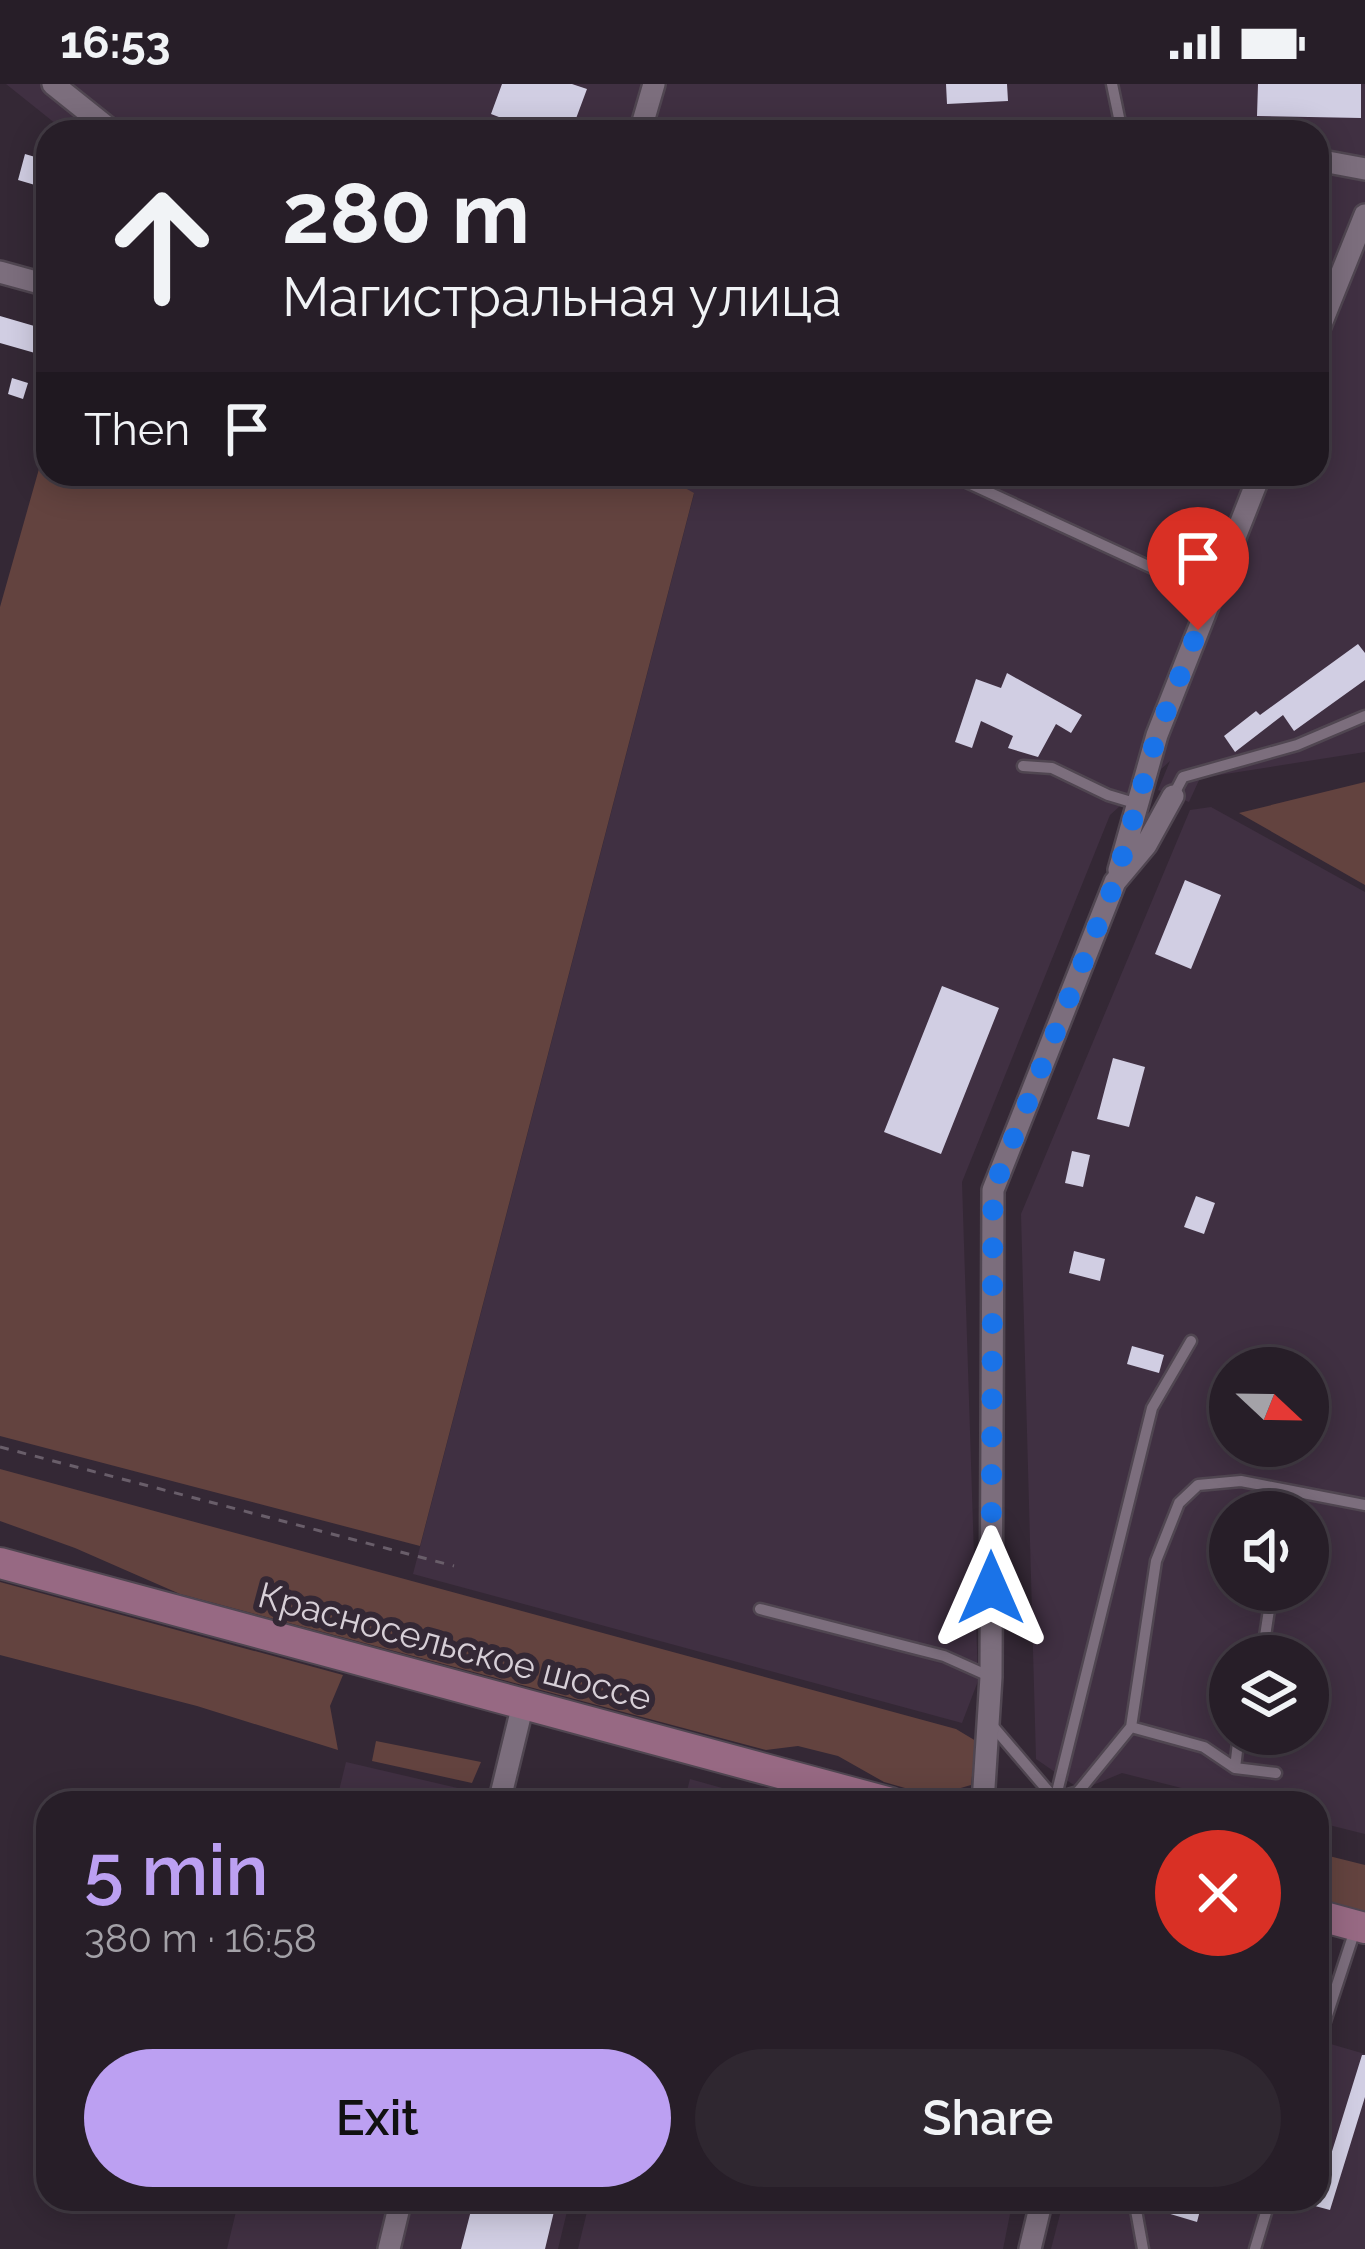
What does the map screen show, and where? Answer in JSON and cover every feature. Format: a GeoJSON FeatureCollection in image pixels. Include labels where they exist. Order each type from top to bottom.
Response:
{"type":"FeatureCollection","features":[{"type":"Feature","properties":{"kind":"main road","name":"Красносельское шоссе"},"geometry":{"type":"LineString","coordinates":[[0,1563],[846,1791]]}},
{"type":"Feature","properties":{"kind":"main road"},"geometry":{"type":"LineString","coordinates":[[1329,1918],[1361,1927]]}},
{"type":"Feature","properties":{"kind":"street"},"geometry":{"type":"LineString","coordinates":[[53,84],[98,120]]}},
{"type":"Feature","properties":{"kind":"street"},"geometry":{"type":"LineString","coordinates":[[644,120],[654,84]]}},
{"type":"Feature","properties":{"kind":"street"},"geometry":{"type":"LineString","coordinates":[[1329,162],[1365,169]]}},
{"type":"Feature","properties":{"kind":"street"},"geometry":{"type":"LineString","coordinates":[[1329,304],[1365,215]]}},
{"type":"Feature","properties":{"kind":"street"},"geometry":{"type":"LineString","coordinates":[[0,272],[36,282]]}},
{"type":"Feature","properties":{"kind":"street"},"geometry":{"type":"LineString","coordinates":[[984,1791],[991,1677],[993,1190],[1115,882],[1157,735],[1255,486]]}},
{"type":"Feature","properties":{"kind":"street"},"geometry":{"type":"LineString","coordinates":[[1115,882],[1146,845],[1173,796]]}},
{"type":"Feature","properties":{"kind":"street"},"geometry":{"type":"LineString","coordinates":[[502,1791],[523,1704]]}},
{"type":"Feature","properties":{"kind":"street"},"geometry":{"type":"LineString","coordinates":[[392,2249],[399,2211]]}},
{"type":"Feature","properties":{"kind":"street"},"geometry":{"type":"LineString","coordinates":[[1030,2249],[1039,2211]]}},
{"type":"Feature","properties":{"kind":"lane"},"geometry":{"type":"LineString","coordinates":[[1112,84],[1120,120]]}},
{"type":"Feature","properties":{"kind":"lane"},"geometry":{"type":"LineString","coordinates":[[975,486],[1211,596]]}},
{"type":"Feature","properties":{"kind":"lane"},"geometry":{"type":"LineString","coordinates":[[1173,796],[1183,777],[1297,745],[1365,716]]}},
{"type":"Feature","properties":{"kind":"lane"},"geometry":{"type":"LineString","coordinates":[[1023,766],[1052,768],[1139,804]]}},
{"type":"Feature","properties":{"kind":"lane"},"geometry":{"type":"LineString","coordinates":[[1057,1791],[1152,1408],[1191,1340]]}},
{"type":"Feature","properties":{"kind":"lane"},"geometry":{"type":"LineString","coordinates":[[1079,1791],[1131,1726],[1156,1561],[1179,1502],[1198,1485],[1241,1481],[1365,1505]]}},
{"type":"Feature","properties":{"kind":"lane"},"geometry":{"type":"LineString","coordinates":[[760,1609],[944,1657],[991,1677]]}},
{"type":"Feature","properties":{"kind":"lane"},"geometry":{"type":"LineString","coordinates":[[988,1720],[1047,1791]]}},
{"type":"Feature","properties":{"kind":"lane"},"geometry":{"type":"LineString","coordinates":[[1131,1726],[1204,1747],[1235,1768],[1276,1773]]}},
{"type":"Feature","properties":{"kind":"lane"},"geometry":{"type":"LineString","coordinates":[[1235,1768],[1237,1755]]}},
{"type":"Feature","properties":{"kind":"lane"},"geometry":{"type":"LineString","coordinates":[[1329,2014],[1361,1927]]}},
{"type":"Feature","properties":{"kind":"lane"},"geometry":{"type":"LineString","coordinates":[[1136,2211],[1143,2249]]}},
{"type":"Feature","properties":{"kind":"lane"},"geometry":{"type":"LineString","coordinates":[[1255,2249],[1266,2211]]}},
{"type":"Feature","properties":{"kind":"path"},"geometry":{"type":"LineString","coordinates":[[0,1447],[454,1566]]}},
{"type":"Feature","properties":{"kind":"shaded area"},"geometry":{"type":"Polygon","coordinates":[[[6,84],[1365,84],[1365,752],[1200,778],[1189,802],[1158,790],[1170,761],[1110,815],[962,1182],[978,1681],[962,1723],[413,1574],[694,494],[680,486],[1329,486],[1329,120],[51,120],[6,84]]]}},
{"type":"Feature","properties":{"kind":"shaded area"},"geometry":{"type":"Polygon","coordinates":[[[36,480],[36,486],[681,486],[694,493],[420,1546],[0,1436],[0,607],[36,480]]]}},
{"type":"Feature","properties":{"kind":"shaded area"},"geometry":{"type":"Polygon","coordinates":[[[1365,782],[1365,885],[1239,813],[1365,782]]]}},
{"type":"Feature","properties":{"kind":"shaded area"},"geometry":{"type":"Polygon","coordinates":[[[1211,807],[1365,892],[1365,1834],[1329,1825],[1329,1791],[1193,1791],[1122,1773],[1081,1790],[1036,1759],[1021,1214],[1190,810],[1211,807]]]}},
{"type":"Feature","properties":{"kind":"shaded area"},"geometry":{"type":"Polygon","coordinates":[[[0,1469],[956,1729],[976,1741],[971,1785],[950,1791],[916,1791],[884,1782],[838,1756],[798,1746],[766,1750],[180,1594],[0,1521],[0,1469]]]}},
{"type":"Feature","properties":{"kind":"shaded area"},"geometry":{"type":"Polygon","coordinates":[[[0,1582],[343,1675],[330,1706],[338,1750],[197,1706],[0,1655],[0,1582]]]}},
{"type":"Feature","properties":{"kind":"shaded area"},"geometry":{"type":"Polygon","coordinates":[[[376,1741],[481,1762],[472,1783],[372,1761],[376,1741]]]}},
{"type":"Feature","properties":{"kind":"shaded area"},"geometry":{"type":"Polygon","coordinates":[[[346,1762],[470,1791],[339,1791],[346,1762]]]}},
{"type":"Feature","properties":{"kind":"shaded area"},"geometry":{"type":"Polygon","coordinates":[[[690,1779],[733,1791],[687,1791],[690,1779]]]}},
{"type":"Feature","properties":{"kind":"shaded area"},"geometry":{"type":"Polygon","coordinates":[[[1329,1856],[1365,1865],[1365,1912],[1329,1902],[1329,1856]]]}},
{"type":"Feature","properties":{"kind":"shaded area"},"geometry":{"type":"Polygon","coordinates":[[[1329,2044],[1365,2054],[1365,2249],[1051,2249],[1061,2211],[1329,2211],[1329,2044]]]}},
{"type":"Feature","properties":{"kind":"shaded area"},"geometry":{"type":"Polygon","coordinates":[[[236,2211],[567,2211],[558,2249],[227,2249],[236,2211]]]}},
{"type":"Feature","properties":{"kind":"shaded area"},"geometry":{"type":"Polygon","coordinates":[[[587,2211],[1011,2211],[1003,2249],[578,2249],[587,2211]]]}},
{"type":"Feature","properties":{"kind":"building"},"geometry":{"type":"Polygon","coordinates":[[[502,84],[572,84],[587,89],[575,120],[507,120],[491,114],[502,84]]]}},
{"type":"Feature","properties":{"kind":"building"},"geometry":{"type":"Polygon","coordinates":[[[946,84],[1007,84],[1008,101],[947,104],[946,84]]]}},
{"type":"Feature","properties":{"kind":"building"},"geometry":{"type":"Polygon","coordinates":[[[1258,84],[1361,84],[1361,118],[1257,116],[1258,84]]]}},
{"type":"Feature","properties":{"kind":"building"},"geometry":{"type":"Polygon","coordinates":[[[25,154],[36,157],[35,185],[18,180],[25,154]]]}},
{"type":"Feature","properties":{"kind":"building"},"geometry":{"type":"Polygon","coordinates":[[[0,316],[36,326],[36,353],[0,343],[0,316]]]}},
{"type":"Feature","properties":{"kind":"building"},"geometry":{"type":"Polygon","coordinates":[[[12,378],[28,383],[23,399],[8,394],[12,378]]]}},
{"type":"Feature","properties":{"kind":"building"},"geometry":{"type":"Polygon","coordinates":[[[1358,644],[1365,653],[1365,680],[1294,731],[1283,715],[1235,752],[1224,736],[1358,644]]]}},
{"type":"Feature","properties":{"kind":"building"},"geometry":{"type":"Polygon","coordinates":[[[1007,673],[1082,715],[1071,733],[1056,724],[1038,757],[1008,748],[1013,736],[981,721],[972,748],[955,742],[976,679],[1001,688],[1007,673]]]}},
{"type":"Feature","properties":{"kind":"building"},"geometry":{"type":"Polygon","coordinates":[[[1185,880],[1221,895],[1191,969],[1155,954],[1185,880]]]}},
{"type":"Feature","properties":{"kind":"building"},"geometry":{"type":"Polygon","coordinates":[[[942,986],[999,1008],[941,1154],[884,1132],[942,986]]]}},
{"type":"Feature","properties":{"kind":"building"},"geometry":{"type":"Polygon","coordinates":[[[1113,1058],[1145,1067],[1129,1127],[1097,1119],[1113,1058]]]}},
{"type":"Feature","properties":{"kind":"building"},"geometry":{"type":"Polygon","coordinates":[[[1072,1151],[1090,1155],[1083,1187],[1065,1183],[1072,1151]]]}},
{"type":"Feature","properties":{"kind":"building"},"geometry":{"type":"Polygon","coordinates":[[[1196,1196],[1215,1203],[1204,1234],[1184,1227],[1196,1196]]]}},
{"type":"Feature","properties":{"kind":"building"},"geometry":{"type":"Polygon","coordinates":[[[1074,1251],[1105,1259],[1100,1281],[1069,1273],[1074,1251]]]}},
{"type":"Feature","properties":{"kind":"building"},"geometry":{"type":"Polygon","coordinates":[[[1132,1346],[1164,1355],[1159,1373],[1127,1364],[1132,1346]]]}},
{"type":"Feature","properties":{"kind":"building"},"geometry":{"type":"Polygon","coordinates":[[[1365,2055],[1365,2097],[1330,2210],[1329,2161],[1365,2055]]]}},
{"type":"Feature","properties":{"kind":"building"},"geometry":{"type":"Polygon","coordinates":[[[471,2211],[554,2211],[545,2249],[461,2249],[471,2211]]]}},
{"type":"Feature","properties":{"kind":"building"},"geometry":{"type":"Polygon","coordinates":[[[1168,2211],[1200,2211],[1197,2222],[1168,2211]]]}},
{"type":"Feature","properties":{"kind":"route"},"geometry":{"type":"LineString","coordinates":[[991,1588],[993,1190],[1115,882],[1157,735],[1198,630]]}}]}
